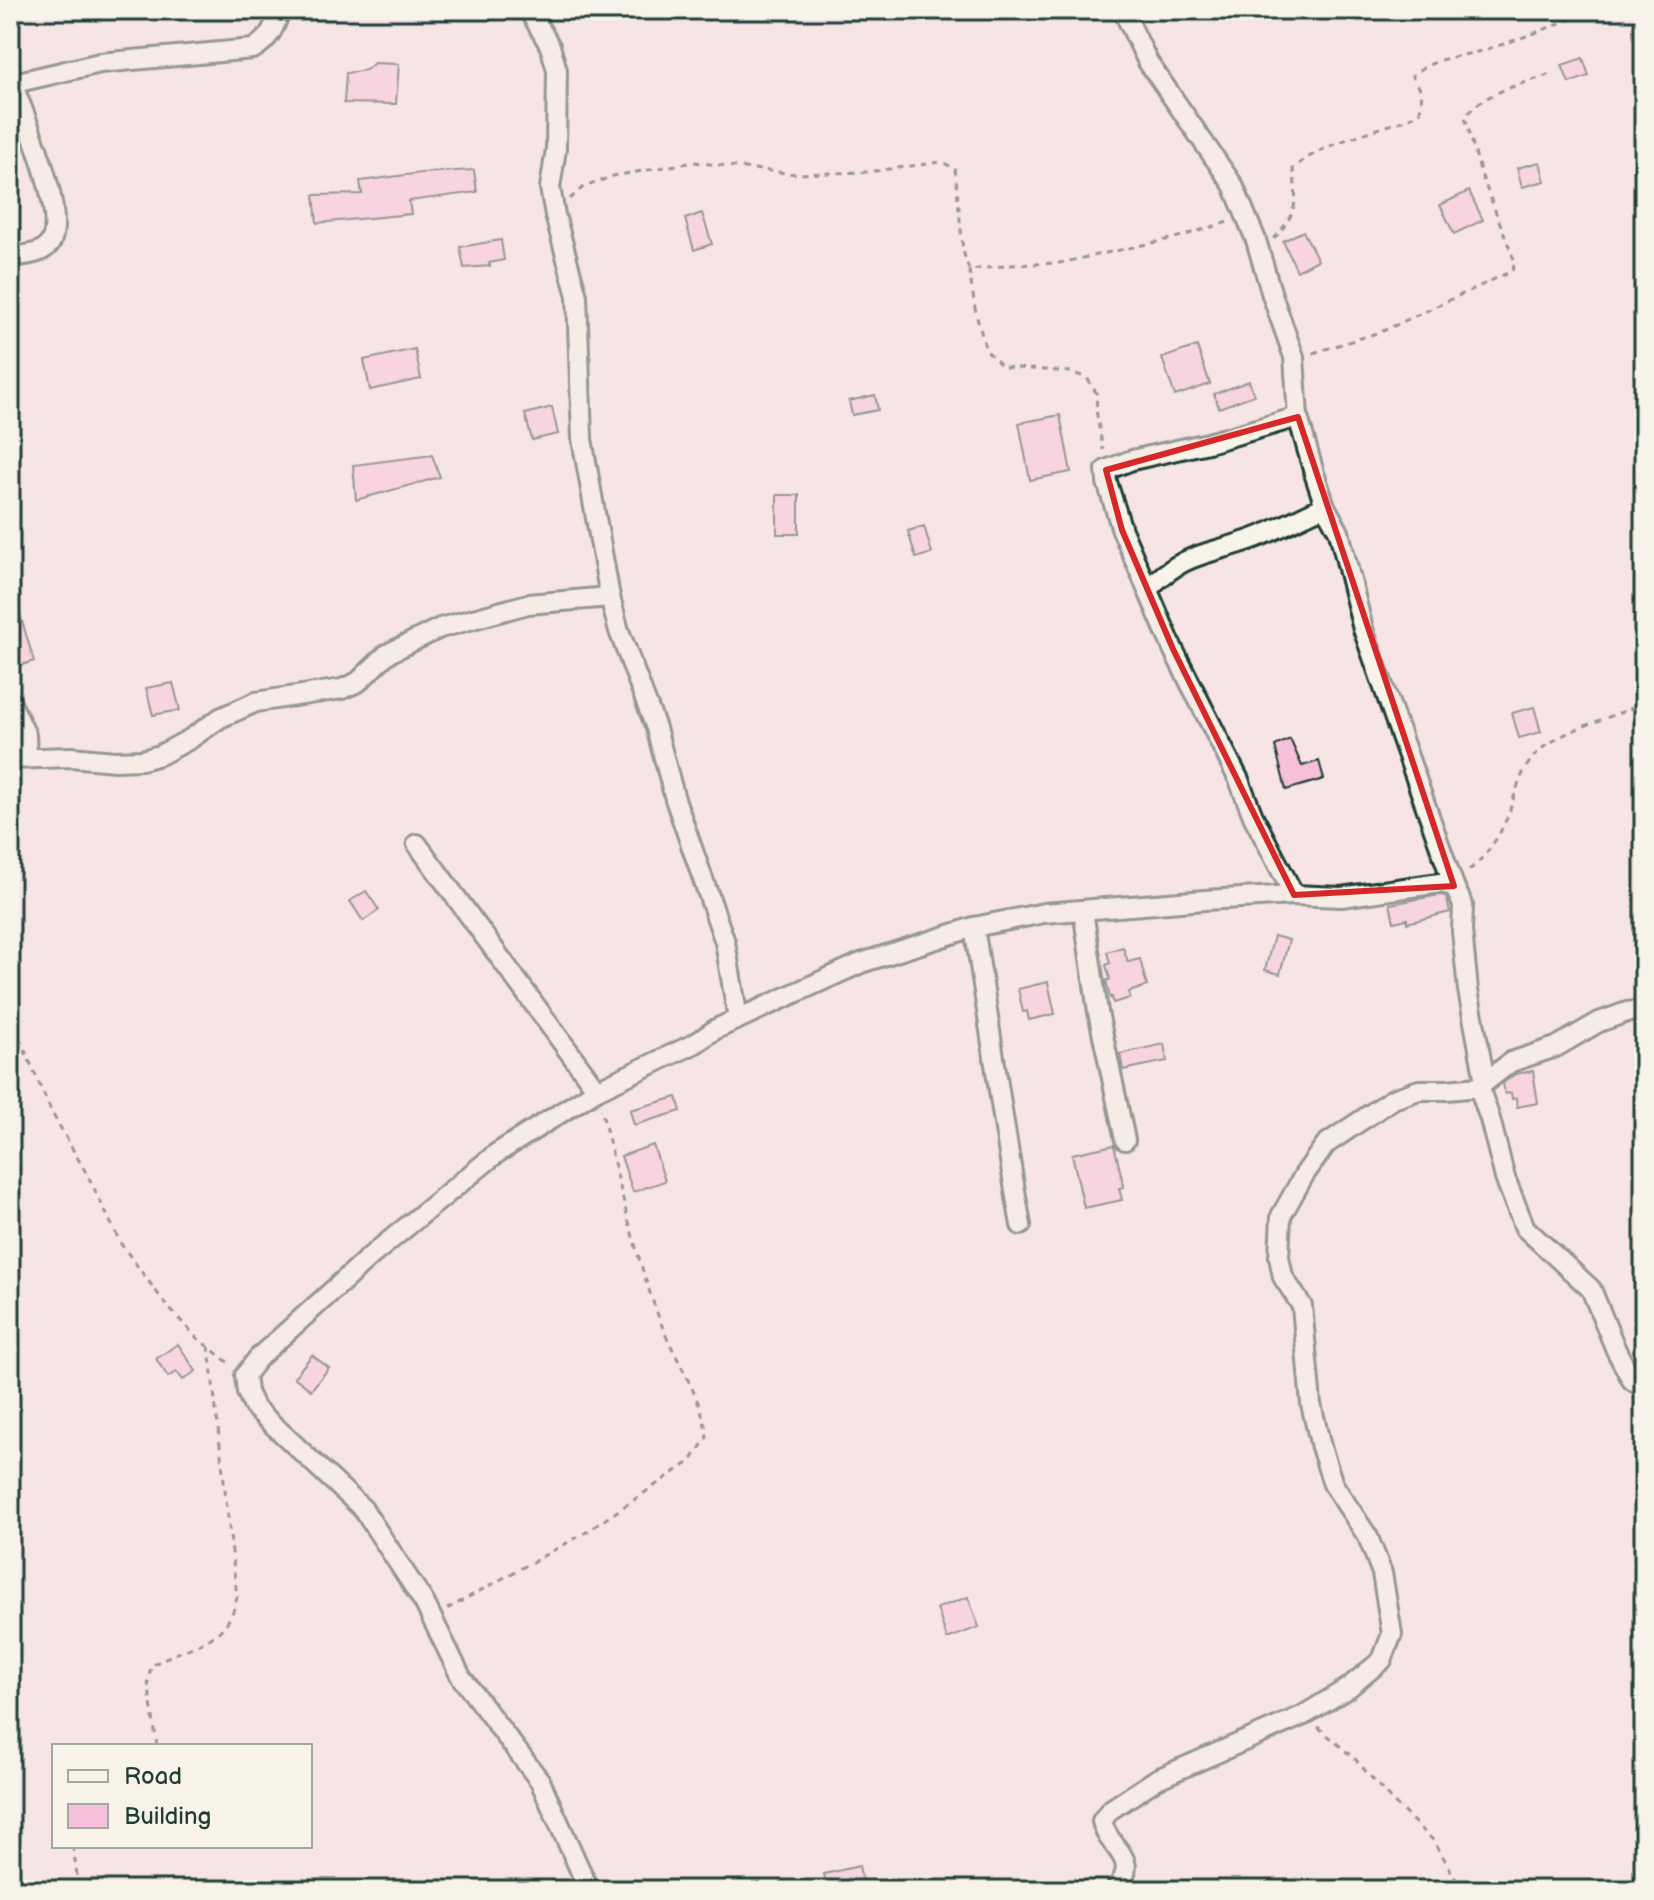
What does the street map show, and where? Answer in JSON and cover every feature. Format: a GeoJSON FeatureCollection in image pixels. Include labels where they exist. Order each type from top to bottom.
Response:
{"type":"FeatureCollection","features":[{"type":"Feature","properties":{"kind":"street"},"geometry":{"type":"LineString","coordinates":[[10,257],[39,252],[49,244],[55,227],[41,160],[11,84],[100,63],[253,49],[265,42],[276,26],[281,10]]}},
{"type":"Feature","properties":{"kind":"street"},"geometry":{"type":"LineString","coordinates":[[529,10],[550,46],[557,70],[556,149],[550,188],[577,296],[582,439],[610,597],[725,942],[738,1019]]}},
{"type":"Feature","properties":{"kind":"street"},"geometry":{"type":"LineString","coordinates":[[1123,10],[1148,62],[1221,166],[1247,217],[1294,357],[1298,417],[1325,506],[1339,532],[1363,629],[1463,905],[1462,931],[1468,990],[1482,1084],[1505,1178],[1525,1228],[1591,1289],[1632,1380],[1644,1388]]}},
{"type":"Feature","properties":{"kind":"street"},"geometry":{"type":"LineString","coordinates":[[1294,895],[1173,649],[1122,530],[1106,470],[1132,460],[1208,443],[1298,417]]}},
{"type":"Feature","properties":{"kind":"street"},"geometry":{"type":"LineString","coordinates":[[1148,589],[1166,570],[1196,555],[1255,538],[1325,506]]}},
{"type":"Feature","properties":{"kind":"street"},"geometry":{"type":"LineString","coordinates":[[10,701],[26,735],[19,759],[71,757],[115,761],[151,758],[190,739],[220,718],[256,702],[342,689],[358,682],[387,654],[440,628],[528,604],[610,597]]}},
{"type":"Feature","properties":{"kind":"street"},"geometry":{"type":"LineString","coordinates":[[417,844],[597,1090]]}},
{"type":"Feature","properties":{"kind":"street"},"geometry":{"type":"LineString","coordinates":[[589,1890],[540,1781],[467,1686],[450,1658],[433,1617],[363,1509],[254,1407],[247,1392],[245,1375],[259,1357],[372,1255],[497,1153],[597,1090],[696,1043],[738,1019],[861,963],[974,927],[1044,913],[1294,895],[1341,897],[1440,883],[1454,886]]}},
{"type":"Feature","properties":{"kind":"street"},"geometry":{"type":"LineString","coordinates":[[1083,910],[1098,1012],[1125,1140]]}},
{"type":"Feature","properties":{"kind":"street"},"geometry":{"type":"LineString","coordinates":[[974,927],[1002,1121],[1021,1225]]}},
{"type":"Feature","properties":{"kind":"street"},"geometry":{"type":"LineString","coordinates":[[1115,1890],[1126,1875],[1126,1863],[1118,1846],[1103,1828],[1102,1821],[1110,1810],[1157,1779],[1304,1715],[1348,1688],[1382,1660],[1392,1634],[1382,1573],[1368,1537],[1333,1484],[1321,1447],[1311,1404],[1302,1306],[1283,1277],[1279,1257],[1281,1216],[1304,1175],[1326,1144],[1393,1099],[1419,1090],[1482,1084],[1511,1062],[1556,1047],[1599,1022],[1627,1012],[1644,1010]]}},
{"type":"Feature","properties":{"kind":"path"},"geometry":{"type":"LineString","coordinates":[[1264,269],[1274,238],[1293,214],[1298,193],[1293,169],[1301,161],[1420,112],[1422,92],[1412,76],[1426,64],[1481,51],[1591,10]]}},
{"type":"Feature","properties":{"kind":"path"},"geometry":{"type":"LineString","coordinates":[[1294,357],[1383,331],[1512,271],[1515,262],[1481,174],[1465,117],[1475,105],[1495,93],[1553,73]]}},
{"type":"Feature","properties":{"kind":"path"},"geometry":{"type":"LineString","coordinates":[[555,215],[582,188],[613,176],[694,162],[795,174],[868,172],[941,162],[955,168],[961,238],[986,350],[1003,367],[1071,372],[1087,378],[1097,394],[1096,410],[1106,470]]}},
{"type":"Feature","properties":{"kind":"path"},"geometry":{"type":"LineString","coordinates":[[969,270],[1060,263],[1175,238],[1247,217]]}},
{"type":"Feature","properties":{"kind":"path"},"geometry":{"type":"LineString","coordinates":[[1454,886],[1489,850],[1512,805],[1516,783],[1537,753],[1562,737],[1644,703]]}},
{"type":"Feature","properties":{"kind":"path"},"geometry":{"type":"LineString","coordinates":[[10,1016],[51,1111],[89,1178],[121,1244],[167,1306],[209,1347],[245,1375]]}},
{"type":"Feature","properties":{"kind":"path"},"geometry":{"type":"LineString","coordinates":[[433,1617],[585,1533],[691,1461],[707,1437],[705,1417],[662,1325],[630,1232],[597,1090]]}},
{"type":"Feature","properties":{"kind":"path"},"geometry":{"type":"LineString","coordinates":[[157,1744],[148,1682],[151,1666],[189,1651],[225,1628],[234,1613],[237,1597],[209,1347]]}},
{"type":"Feature","properties":{"kind":"path"},"geometry":{"type":"LineString","coordinates":[[1304,1715],[1355,1759],[1392,1801],[1434,1841],[1462,1890]]}},
{"type":"Feature","properties":{"kind":"path"},"geometry":{"type":"LineString","coordinates":[[73,1848],[79,1890]]}},
{"type":"Feature","properties":{"kind":"highlighted area"},"geometry":{"type":"Polygon","coordinates":[[[1298,417],[1454,886],[1294,895],[1173,649],[1122,530],[1106,470],[1298,417]]]}},
{"type":"Feature","properties":{"kind":"building"},"geometry":{"type":"Polygon","coordinates":[[[1583,58],[1589,76],[1569,83],[1562,65],[1583,58]]]}},
{"type":"Feature","properties":{"kind":"building"},"geometry":{"type":"Polygon","coordinates":[[[374,63],[399,64],[396,104],[344,103],[346,73],[366,70],[374,63]]]}},
{"type":"Feature","properties":{"kind":"building"},"geometry":{"type":"Polygon","coordinates":[[[1540,162],[1545,181],[1522,187],[1517,168],[1540,162]]]}},
{"type":"Feature","properties":{"kind":"building"},"geometry":{"type":"Polygon","coordinates":[[[474,170],[477,192],[409,201],[411,214],[317,223],[314,195],[362,194],[360,181],[474,170]]]}},
{"type":"Feature","properties":{"kind":"building"},"geometry":{"type":"Polygon","coordinates":[[[1469,191],[1483,220],[1454,234],[1440,205],[1469,191]]]}},
{"type":"Feature","properties":{"kind":"building"},"geometry":{"type":"Polygon","coordinates":[[[702,213],[712,244],[694,250],[685,219],[702,213]]]}},
{"type":"Feature","properties":{"kind":"building"},"geometry":{"type":"Polygon","coordinates":[[[1303,231],[1318,260],[1297,271],[1283,241],[1303,231]]]}},
{"type":"Feature","properties":{"kind":"building"},"geometry":{"type":"Polygon","coordinates":[[[501,240],[504,260],[489,263],[490,266],[464,268],[460,247],[501,240]]]}},
{"type":"Feature","properties":{"kind":"building"},"geometry":{"type":"Polygon","coordinates":[[[1197,346],[1210,384],[1175,396],[1162,358],[1197,346]]]}},
{"type":"Feature","properties":{"kind":"building"},"geometry":{"type":"Polygon","coordinates":[[[415,349],[421,379],[370,390],[364,360],[415,349]]]}},
{"type":"Feature","properties":{"kind":"building"},"geometry":{"type":"Polygon","coordinates":[[[1249,381],[1254,395],[1219,408],[1214,394],[1249,381]]]}},
{"type":"Feature","properties":{"kind":"building"},"geometry":{"type":"Polygon","coordinates":[[[875,395],[878,410],[852,415],[849,401],[875,395]]]}},
{"type":"Feature","properties":{"kind":"building"},"geometry":{"type":"Polygon","coordinates":[[[552,407],[558,434],[532,440],[525,414],[552,407]]]}},
{"type":"Feature","properties":{"kind":"building"},"geometry":{"type":"Polygon","coordinates":[[[1060,415],[1071,472],[1030,480],[1019,423],[1060,415]]]}},
{"type":"Feature","properties":{"kind":"building"},"geometry":{"type":"Polygon","coordinates":[[[432,455],[440,477],[356,500],[353,465],[432,455]]]}},
{"type":"Feature","properties":{"kind":"building"},"geometry":{"type":"Polygon","coordinates":[[[777,495],[799,495],[799,534],[777,534],[777,495]]]}},
{"type":"Feature","properties":{"kind":"building"},"geometry":{"type":"Polygon","coordinates":[[[924,526],[932,553],[916,558],[908,531],[924,526]]]}},
{"type":"Feature","properties":{"kind":"building"},"geometry":{"type":"Polygon","coordinates":[[[14,594],[34,661],[10,669],[10,595],[14,594]]]}},
{"type":"Feature","properties":{"kind":"building"},"geometry":{"type":"Polygon","coordinates":[[[173,683],[180,710],[153,715],[146,688],[173,683]]]}},
{"type":"Feature","properties":{"kind":"building"},"geometry":{"type":"Polygon","coordinates":[[[1534,707],[1541,732],[1519,738],[1512,713],[1534,707]]]}},
{"type":"Feature","properties":{"kind":"building"},"geometry":{"type":"Polygon","coordinates":[[[1290,739],[1302,766],[1319,761],[1324,779],[1286,790],[1275,746],[1290,739]]]}},
{"type":"Feature","properties":{"kind":"building"},"geometry":{"type":"Polygon","coordinates":[[[366,891],[379,910],[363,921],[350,901],[366,891]]]}},
{"type":"Feature","properties":{"kind":"building"},"geometry":{"type":"Polygon","coordinates":[[[1446,896],[1450,912],[1407,923],[1407,919],[1394,922],[1390,904],[1446,896]]]}},
{"type":"Feature","properties":{"kind":"building"},"geometry":{"type":"Polygon","coordinates":[[[1274,936],[1289,940],[1280,974],[1265,970],[1274,936]]]}},
{"type":"Feature","properties":{"kind":"building"},"geometry":{"type":"Polygon","coordinates":[[[1123,947],[1128,962],[1140,959],[1147,986],[1129,992],[1130,998],[1113,1003],[1106,981],[1110,979],[1106,965],[1110,963],[1107,952],[1123,947]]]}},
{"type":"Feature","properties":{"kind":"building"},"geometry":{"type":"Polygon","coordinates":[[[1048,982],[1055,1014],[1029,1020],[1027,1011],[1023,1012],[1018,989],[1048,982]]]}},
{"type":"Feature","properties":{"kind":"building"},"geometry":{"type":"Polygon","coordinates":[[[1164,1044],[1167,1061],[1123,1070],[1120,1054],[1164,1044]]]}},
{"type":"Feature","properties":{"kind":"building"},"geometry":{"type":"Polygon","coordinates":[[[1533,1071],[1538,1103],[1517,1107],[1516,1098],[1512,1099],[1511,1093],[1505,1094],[1503,1083],[1515,1074],[1533,1071]]]}},
{"type":"Feature","properties":{"kind":"building"},"geometry":{"type":"Polygon","coordinates":[[[677,1097],[681,1111],[634,1125],[630,1110],[677,1097]]]}},
{"type":"Feature","properties":{"kind":"building"},"geometry":{"type":"Polygon","coordinates":[[[653,1145],[665,1181],[633,1192],[621,1156],[653,1145]]]}},
{"type":"Feature","properties":{"kind":"building"},"geometry":{"type":"Polygon","coordinates":[[[1114,1145],[1124,1187],[1119,1188],[1122,1200],[1084,1208],[1072,1154],[1114,1145]]]}},
{"type":"Feature","properties":{"kind":"building"},"geometry":{"type":"Polygon","coordinates":[[[178,1344],[196,1371],[183,1380],[177,1372],[168,1377],[156,1359],[178,1344]]]}},
{"type":"Feature","properties":{"kind":"building"},"geometry":{"type":"Polygon","coordinates":[[[312,1355],[329,1368],[311,1390],[294,1377],[312,1355]]]}},
{"type":"Feature","properties":{"kind":"building"},"geometry":{"type":"Polygon","coordinates":[[[968,1597],[979,1627],[947,1639],[937,1608],[968,1597]]]}},
{"type":"Feature","properties":{"kind":"building"},"geometry":{"type":"Polygon","coordinates":[[[859,1866],[864,1890],[828,1890],[824,1874],[859,1866]]]}}]}
